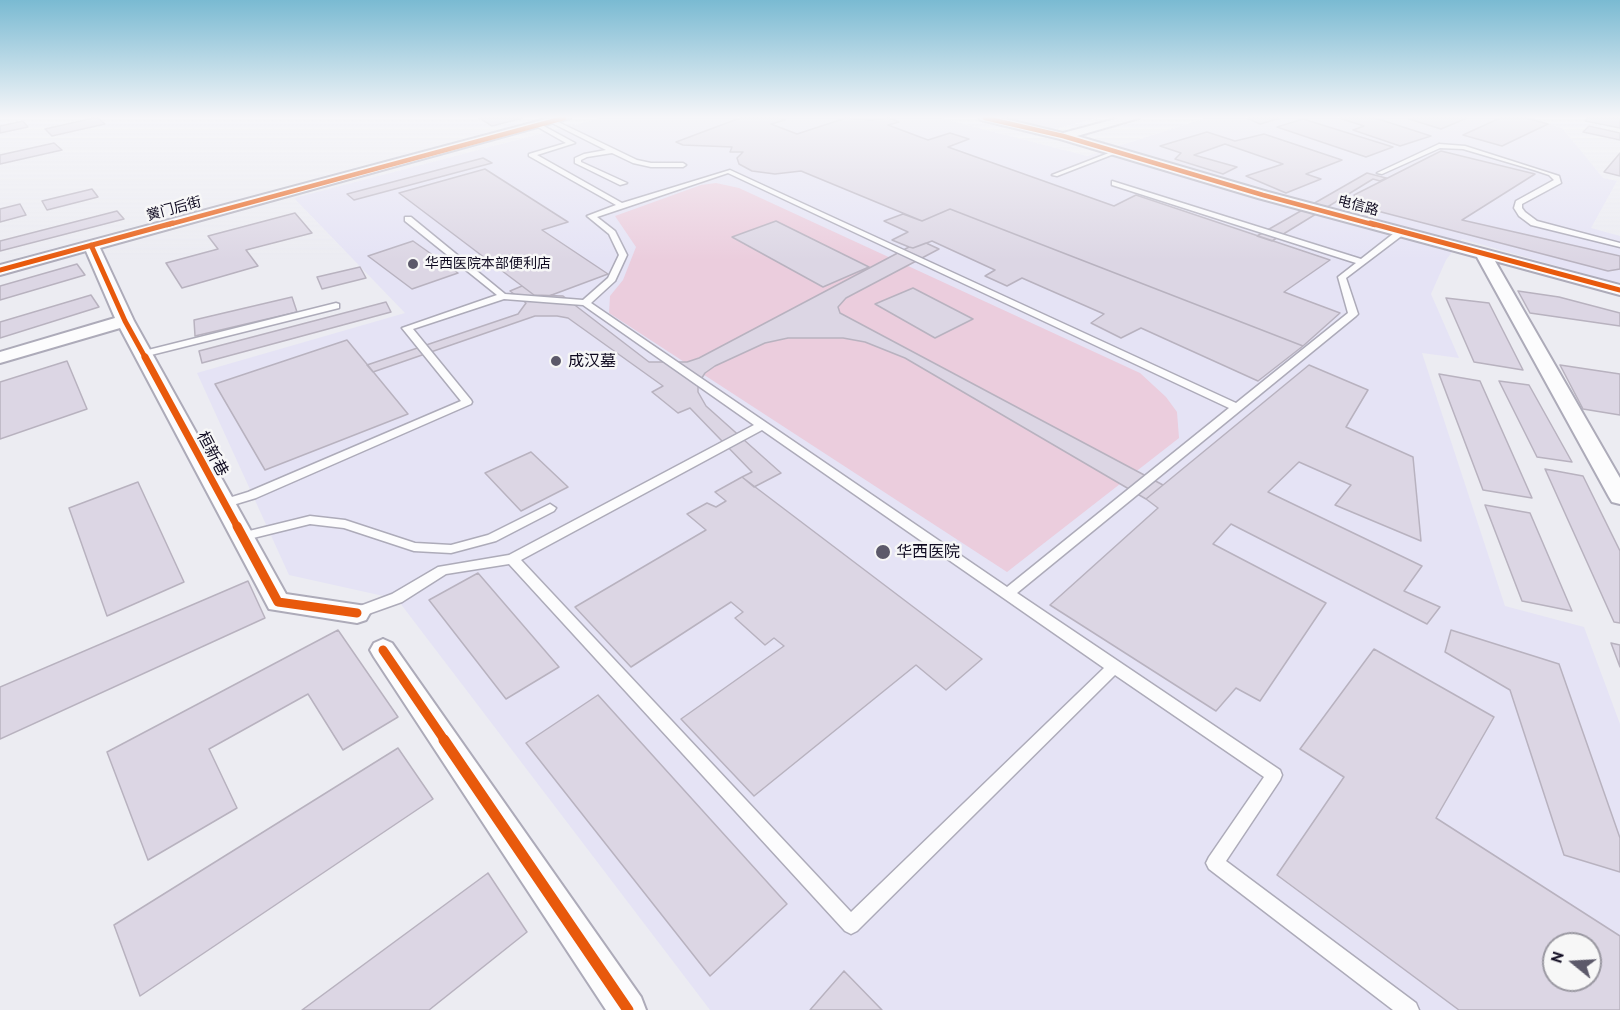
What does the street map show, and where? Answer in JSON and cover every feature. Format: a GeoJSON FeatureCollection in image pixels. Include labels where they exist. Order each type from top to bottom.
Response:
{"type":"FeatureCollection","features":[{"type":"Feature","properties":{"kind":"street","name":"黉门后街"},"geometry":{"type":"LineString","coordinates":[[0,270],[390,165]]}},
{"type":"Feature","properties":{"kind":"street","name":"电信路"},"geometry":{"type":"LineString","coordinates":[[1161,165],[1263,195],[1620,290]]}},
{"type":"Feature","properties":{"kind":"street","name":"桓新巷"},"geometry":{"type":"LineString","coordinates":[[91,245],[125,321],[278,602],[357,613]]}},
{"type":"Feature","properties":{"kind":"street"},"geometry":{"type":"LineString","coordinates":[[1483,254],[1620,497]]}},
{"type":"Feature","properties":{"kind":"street"},"geometry":{"type":"LineString","coordinates":[[0,358],[125,321]]}},
{"type":"Feature","properties":{"kind":"street"},"geometry":{"type":"LineString","coordinates":[[382,650],[628,1010]]}},
{"type":"Feature","properties":{"kind":"lane"},"geometry":{"type":"LineString","coordinates":[[549,165],[622,206]]}},
{"type":"Feature","properties":{"kind":"lane"},"geometry":{"type":"LineString","coordinates":[[583,165],[623,183]]}},
{"type":"Feature","properties":{"kind":"lane"},"geometry":{"type":"LineString","coordinates":[[1055,175],[1081,165]]}},
{"type":"Feature","properties":{"kind":"lane"},"geometry":{"type":"LineString","coordinates":[[1380,172],[1396,165]]}},
{"type":"Feature","properties":{"kind":"lane"},"geometry":{"type":"LineString","coordinates":[[1523,165],[1551,174],[1557,177],[1558,181],[1519,203],[1518,208],[1522,214],[1534,223],[1620,245]]}},
{"type":"Feature","properties":{"kind":"lane"},"geometry":{"type":"LineString","coordinates":[[585,303],[612,279],[623,255],[612,233],[591,216],[728,171],[1237,408]]}},
{"type":"Feature","properties":{"kind":"lane"},"geometry":{"type":"LineString","coordinates":[[1115,183],[1362,262]]}},
{"type":"Feature","properties":{"kind":"lane"},"geometry":{"type":"LineString","coordinates":[[408,219],[503,296]]}},
{"type":"Feature","properties":{"kind":"lane"},"geometry":{"type":"LineString","coordinates":[[1008,593],[1353,314],[1342,277],[1401,232]]}},
{"type":"Feature","properties":{"kind":"lane"},"geometry":{"type":"LineString","coordinates":[[223,504],[252,495],[467,402],[406,328],[503,296],[585,303],[1274,775],[1215,863],[1410,1010]]}},
{"type":"Feature","properties":{"kind":"lane"},"geometry":{"type":"LineString","coordinates":[[143,354],[336,306]]}},
{"type":"Feature","properties":{"kind":"lane"},"geometry":{"type":"LineString","coordinates":[[357,613],[397,598],[443,570],[512,559],[762,425]]}},
{"type":"Feature","properties":{"kind":"lane"},"geometry":{"type":"LineString","coordinates":[[241,537],[310,520],[345,524],[414,547],[451,549],[492,538],[550,508]]}},
{"type":"Feature","properties":{"kind":"lane"},"geometry":{"type":"LineString","coordinates":[[512,559],[851,925],[1114,667]]}},
{"type":"Feature","properties":{"kind":"shaded area","name":"华西医院"},"geometry":{"type":"Polygon","coordinates":[[[420,165],[1592,165],[1603,178],[1617,181],[1591,228],[1620,236],[1620,284],[1462,239],[1446,260],[1431,294],[1459,358],[1422,353],[1505,606],[1584,627],[1620,724],[1620,1010],[710,1010],[397,599],[289,575],[197,373],[405,313],[294,198],[420,165]]]}},
{"type":"Feature","properties":{"kind":"shaded area"},"geometry":{"type":"Polygon","coordinates":[[[716,183],[739,188],[1140,373],[1166,397],[1177,412],[1179,438],[1007,572],[609,313],[610,296],[623,280],[636,247],[615,216],[701,185],[716,183]]]}},
{"type":"Feature","properties":{"kind":"building"},"geometry":{"type":"Polygon","coordinates":[[[456,165],[484,165],[354,200],[347,194],[456,165]]]}},
{"type":"Feature","properties":{"kind":"building"},"geometry":{"type":"Polygon","coordinates":[[[741,165],[999,165],[1114,206],[1136,195],[1330,260],[1284,292],[1340,313],[1303,346],[950,209],[922,221],[801,171],[775,174],[752,171],[741,165]]]}},
{"type":"Feature","properties":{"kind":"building"},"geometry":{"type":"Polygon","coordinates":[[[1195,165],[1237,167],[1223,174],[1195,165]]]}},
{"type":"Feature","properties":{"kind":"building"},"geometry":{"type":"Polygon","coordinates":[[[1280,165],[1329,165],[1306,174],[1321,179],[1286,193],[1246,176],[1280,165]]]}},
{"type":"Feature","properties":{"kind":"building"},"geometry":{"type":"Polygon","coordinates":[[[1413,165],[1499,165],[1535,174],[1462,220],[1620,256],[1620,269],[1608,271],[1362,207],[1354,195],[1413,165]]]}},
{"type":"Feature","properties":{"kind":"building"},"geometry":{"type":"Polygon","coordinates":[[[1610,165],[1620,165],[1620,176],[1604,172],[1610,165]]]}},
{"type":"Feature","properties":{"kind":"building"},"geometry":{"type":"Polygon","coordinates":[[[485,169],[568,222],[542,230],[608,274],[549,296],[534,295],[399,193],[485,169]]]}},
{"type":"Feature","properties":{"kind":"building"},"geometry":{"type":"Polygon","coordinates":[[[1367,173],[1386,178],[1380,181],[1373,179],[1272,241],[1257,236],[1367,173]]]}},
{"type":"Feature","properties":{"kind":"building"},"geometry":{"type":"Polygon","coordinates":[[[92,189],[98,197],[47,210],[42,201],[92,189]]]}},
{"type":"Feature","properties":{"kind":"building"},"geometry":{"type":"Polygon","coordinates":[[[20,204],[26,215],[0,222],[0,209],[20,204]]]}},
{"type":"Feature","properties":{"kind":"building"},"geometry":{"type":"Polygon","coordinates":[[[950,209],[1303,346],[1258,381],[1141,328],[1121,338],[1091,323],[1104,314],[1022,278],[1007,286],[985,276],[995,270],[932,241],[913,248],[892,240],[908,232],[884,221],[903,214],[922,221],[950,209]]]}},
{"type":"Feature","properties":{"kind":"building"},"geometry":{"type":"Polygon","coordinates":[[[117,211],[124,219],[0,251],[0,241],[117,211]]]}},
{"type":"Feature","properties":{"kind":"building"},"geometry":{"type":"Polygon","coordinates":[[[295,213],[312,233],[246,250],[258,266],[182,288],[166,263],[218,249],[208,236],[295,213]]]}},
{"type":"Feature","properties":{"kind":"building"},"geometry":{"type":"Polygon","coordinates":[[[776,221],[869,267],[823,287],[732,237],[776,221]]]}},
{"type":"Feature","properties":{"kind":"building","name":"华西医院本部便利店"},"geometry":{"type":"Polygon","coordinates":[[[413,241],[458,273],[412,289],[368,256],[413,241]]]}},
{"type":"Feature","properties":{"kind":"building"},"geometry":{"type":"Polygon","coordinates":[[[926,243],[939,249],[846,298],[838,307],[840,313],[1163,485],[1146,499],[905,358],[865,342],[843,338],[788,338],[765,343],[715,366],[705,373],[698,384],[698,392],[706,406],[781,473],[754,487],[742,477],[752,472],[690,408],[678,413],[652,392],[663,386],[568,318],[535,316],[373,372],[367,365],[518,314],[526,303],[510,291],[522,286],[534,295],[563,296],[649,362],[687,362],[699,358],[909,247],[913,248],[926,243]]]}},
{"type":"Feature","properties":{"kind":"building"},"geometry":{"type":"Polygon","coordinates":[[[77,264],[85,275],[0,300],[0,286],[77,264]]]}},
{"type":"Feature","properties":{"kind":"building"},"geometry":{"type":"Polygon","coordinates":[[[360,267],[366,278],[322,289],[317,277],[360,267]]]}},
{"type":"Feature","properties":{"kind":"building"},"geometry":{"type":"Polygon","coordinates":[[[913,288],[973,319],[935,338],[875,304],[913,288]]]}},
{"type":"Feature","properties":{"kind":"building"},"geometry":{"type":"Polygon","coordinates":[[[1518,291],[1559,297],[1620,313],[1620,326],[1530,313],[1518,291]]]}},
{"type":"Feature","properties":{"kind":"building"},"geometry":{"type":"Polygon","coordinates":[[[91,295],[99,307],[0,338],[0,322],[91,295]]]}},
{"type":"Feature","properties":{"kind":"building"},"geometry":{"type":"Polygon","coordinates":[[[292,297],[297,312],[195,336],[194,320],[292,297]]]}},
{"type":"Feature","properties":{"kind":"building"},"geometry":{"type":"Polygon","coordinates":[[[1446,298],[1489,303],[1523,370],[1474,362],[1446,298]]]}},
{"type":"Feature","properties":{"kind":"building"},"geometry":{"type":"Polygon","coordinates":[[[386,302],[391,312],[202,363],[199,351],[386,302]]]}},
{"type":"Feature","properties":{"kind":"building"},"geometry":{"type":"Polygon","coordinates":[[[347,340],[408,414],[265,470],[215,384],[347,340]]]}},
{"type":"Feature","properties":{"kind":"building"},"geometry":{"type":"Polygon","coordinates":[[[67,361],[87,409],[0,439],[0,382],[67,361]]]}},
{"type":"Feature","properties":{"kind":"building"},"geometry":{"type":"Polygon","coordinates":[[[1309,365],[1368,390],[1346,427],[1413,457],[1421,541],[1335,505],[1351,485],[1299,462],[1268,492],[1422,566],[1404,591],[1440,607],[1427,624],[1231,524],[1213,544],[1326,603],[1260,701],[1236,688],[1216,711],[1050,605],[1158,508],[1146,499],[1309,365]]]}},
{"type":"Feature","properties":{"kind":"building"},"geometry":{"type":"Polygon","coordinates":[[[1560,365],[1620,374],[1620,415],[1583,409],[1560,365]]]}},
{"type":"Feature","properties":{"kind":"building"},"geometry":{"type":"Polygon","coordinates":[[[1439,374],[1480,381],[1532,498],[1483,490],[1439,374]]]}},
{"type":"Feature","properties":{"kind":"building"},"geometry":{"type":"Polygon","coordinates":[[[1499,381],[1529,385],[1572,462],[1537,457],[1499,381]]]}},
{"type":"Feature","properties":{"kind":"building"},"geometry":{"type":"Polygon","coordinates":[[[531,452],[568,487],[521,511],[485,473],[531,452]]]}},
{"type":"Feature","properties":{"kind":"building"},"geometry":{"type":"Polygon","coordinates":[[[1545,469],[1583,476],[1620,551],[1620,623],[1614,622],[1545,469]]]}},
{"type":"Feature","properties":{"kind":"building"},"geometry":{"type":"Polygon","coordinates":[[[742,477],[982,659],[946,690],[916,665],[754,796],[681,719],[784,646],[774,638],[765,645],[735,618],[743,612],[731,602],[631,667],[575,607],[706,530],[687,514],[707,503],[716,507],[726,501],[715,492],[742,477]]]}},
{"type":"Feature","properties":{"kind":"building"},"geometry":{"type":"Polygon","coordinates":[[[138,482],[184,582],[107,616],[69,508],[138,482]]]}},
{"type":"Feature","properties":{"kind":"building"},"geometry":{"type":"Polygon","coordinates":[[[1485,505],[1530,513],[1572,611],[1522,601],[1485,505]]]}},
{"type":"Feature","properties":{"kind":"building"},"geometry":{"type":"Polygon","coordinates":[[[478,573],[559,667],[506,699],[429,600],[478,573]]]}},
{"type":"Feature","properties":{"kind":"building"},"geometry":{"type":"Polygon","coordinates":[[[248,581],[265,618],[0,739],[0,687],[248,581]]]}},
{"type":"Feature","properties":{"kind":"building"},"geometry":{"type":"Polygon","coordinates":[[[338,630],[398,717],[343,750],[308,694],[209,749],[237,808],[148,860],[107,752],[338,630]]]}},
{"type":"Feature","properties":{"kind":"building"},"geometry":{"type":"Polygon","coordinates":[[[1451,630],[1559,664],[1620,838],[1620,872],[1564,855],[1510,690],[1445,652],[1451,630]]]}},
{"type":"Feature","properties":{"kind":"building"},"geometry":{"type":"Polygon","coordinates":[[[1611,643],[1620,645],[1620,667],[1611,643]]]}},
{"type":"Feature","properties":{"kind":"building"},"geometry":{"type":"Polygon","coordinates":[[[1374,649],[1494,717],[1436,818],[1620,936],[1620,1010],[1459,1010],[1277,875],[1344,777],[1300,749],[1374,649]]]}},
{"type":"Feature","properties":{"kind":"building"},"geometry":{"type":"Polygon","coordinates":[[[598,695],[787,904],[710,976],[526,743],[598,695]]]}},
{"type":"Feature","properties":{"kind":"building"},"geometry":{"type":"Polygon","coordinates":[[[398,748],[433,799],[140,996],[114,925],[398,748]]]}},
{"type":"Feature","properties":{"kind":"building"},"geometry":{"type":"Polygon","coordinates":[[[488,873],[527,932],[429,1010],[302,1010],[488,873]]]}},
{"type":"Feature","properties":{"kind":"building"},"geometry":{"type":"Polygon","coordinates":[[[844,971],[882,1010],[810,1010],[844,971]]]}},
{"type":"Feature","properties":{"kind":"cycle path"},"geometry":{"type":"LineString","coordinates":[[0,270],[389,165]]}},
{"type":"Feature","properties":{"kind":"cycle path"},"geometry":{"type":"LineString","coordinates":[[1162,165],[1263,195],[1620,290]]}},
{"type":"Feature","properties":{"kind":"cycle path"},"geometry":{"type":"LineString","coordinates":[[91,245],[125,321],[278,602],[357,613]]}},
{"type":"Feature","properties":{"kind":"cycle path"},"geometry":{"type":"LineString","coordinates":[[383,650],[628,1010]]}},
{"type":"Feature","properties":{"kind":"place","name":"华西医院本部便利店"},"geometry":{"type":"Point","coordinates":[413,264]}},
{"type":"Feature","properties":{"kind":"place","name":"成汉墓"},"geometry":{"type":"Point","coordinates":[556,361]}},
{"type":"Feature","properties":{"kind":"place","name":"华西医院"},"geometry":{"type":"Point","coordinates":[883,552]}}]}
